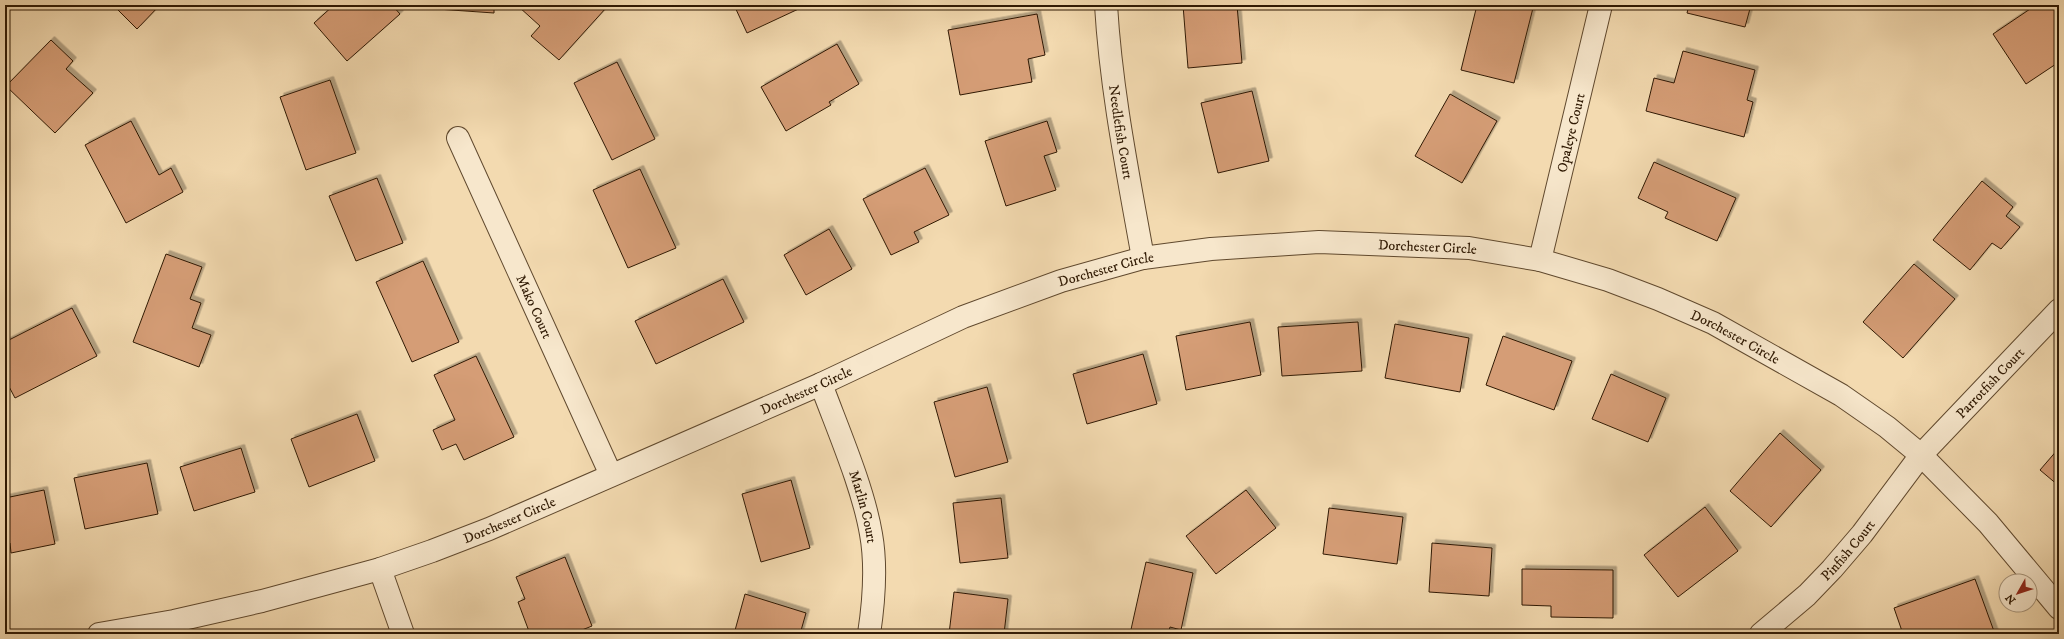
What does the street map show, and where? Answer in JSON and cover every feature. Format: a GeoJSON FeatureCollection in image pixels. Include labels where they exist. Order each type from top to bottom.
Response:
{"type":"FeatureCollection","features":[{"type":"Feature","properties":{"kind":"street","name":"Needlefish Court"},"geometry":{"type":"LineString","coordinates":[[1106,5],[1109,52],[1115,96],[1143,258]]}},
{"type":"Feature","properties":{"kind":"street","name":"Opaleye Court"},"geometry":{"type":"LineString","coordinates":[[1540,260],[1602,5]]}},
{"type":"Feature","properties":{"kind":"street","name":"Mako Court"},"geometry":{"type":"LineString","coordinates":[[458,138],[611,475]]}},
{"type":"Feature","properties":{"kind":"street","name":"Dorchester Circle"},"geometry":{"type":"LineString","coordinates":[[99,634],[174,621],[380,569],[489,529],[821,384],[963,317],[1061,281],[1143,258],[1211,249],[1319,242],[1469,248],[1540,260],[1608,280],[1658,299],[1713,323],[1841,395],[1887,427],[1921,455],[1988,522],[2059,608]]}},
{"type":"Feature","properties":{"kind":"street","name":"Parrotfish Court"},"geometry":{"type":"LineString","coordinates":[[1921,455],[2059,310]]}},
{"type":"Feature","properties":{"kind":"street","name":"Marlin Court"},"geometry":{"type":"LineString","coordinates":[[821,384],[852,470],[871,534],[874,586],[868,634]]}},
{"type":"Feature","properties":{"kind":"street","name":"Pinfish Court"},"geometry":{"type":"LineString","coordinates":[[1761,634],[1807,595],[1832,568],[1862,534],[1921,455]]}},
{"type":"Feature","properties":{"kind":"street"},"geometry":{"type":"LineString","coordinates":[[380,569],[403,634]]}},
{"type":"Feature","properties":{"kind":"building"},"geometry":{"type":"Polygon","coordinates":[[[113,5],[160,5],[137,29],[113,5]]]}},
{"type":"Feature","properties":{"kind":"building"},"geometry":{"type":"Polygon","coordinates":[[[334,5],[392,5],[400,14],[347,61],[314,23],[334,5]]]}},
{"type":"Feature","properties":{"kind":"building"},"geometry":{"type":"Polygon","coordinates":[[[424,5],[494,5],[494,13],[423,8],[424,5]]]}},
{"type":"Feature","properties":{"kind":"building"},"geometry":{"type":"Polygon","coordinates":[[[521,5],[602,5],[606,8],[559,60],[531,36],[540,26],[519,7],[521,5]]]}},
{"type":"Feature","properties":{"kind":"building"},"geometry":{"type":"Polygon","coordinates":[[[734,5],[807,5],[747,33],[734,5]]]}},
{"type":"Feature","properties":{"kind":"building"},"geometry":{"type":"Polygon","coordinates":[[[1183,5],[1237,5],[1242,63],[1188,68],[1183,5]]]}},
{"type":"Feature","properties":{"kind":"building"},"geometry":{"type":"Polygon","coordinates":[[[1477,5],[1519,5],[1533,8],[1514,83],[1461,70],[1477,5]]]}},
{"type":"Feature","properties":{"kind":"building"},"geometry":{"type":"Polygon","coordinates":[[[1689,5],[1751,5],[1745,27],[1687,13],[1689,5]]]}},
{"type":"Feature","properties":{"kind":"building"},"geometry":{"type":"Polygon","coordinates":[[[2036,5],[2056,5],[2059,10],[2059,33],[2055,35],[2059,41],[2059,62],[2026,84],[1993,34],[2036,5]]]}},
{"type":"Feature","properties":{"kind":"building"},"geometry":{"type":"Polygon","coordinates":[[[1037,14],[1045,55],[1028,59],[1032,82],[960,95],[948,30],[1037,14]]]}},
{"type":"Feature","properties":{"kind":"building"},"geometry":{"type":"Polygon","coordinates":[[[51,40],[73,61],[66,69],[93,93],[55,133],[6,86],[51,40]]]}},
{"type":"Feature","properties":{"kind":"building"},"geometry":{"type":"Polygon","coordinates":[[[837,44],[859,84],[829,102],[831,105],[786,131],[761,87],[837,44]]]}},
{"type":"Feature","properties":{"kind":"building"},"geometry":{"type":"Polygon","coordinates":[[[1683,51],[1755,70],[1747,100],[1753,102],[1744,137],[1646,111],[1654,78],[1674,83],[1683,51]]]}},
{"type":"Feature","properties":{"kind":"building"},"geometry":{"type":"Polygon","coordinates":[[[617,62],[655,139],[612,160],[574,83],[617,62]]]}},
{"type":"Feature","properties":{"kind":"building"},"geometry":{"type":"Polygon","coordinates":[[[330,80],[356,153],[306,170],[280,97],[330,80]]]}},
{"type":"Feature","properties":{"kind":"building"},"geometry":{"type":"Polygon","coordinates":[[[1252,91],[1269,161],[1218,173],[1201,103],[1252,91]]]}},
{"type":"Feature","properties":{"kind":"building"},"geometry":{"type":"Polygon","coordinates":[[[1450,94],[1497,121],[1462,183],[1415,156],[1450,94]]]}},
{"type":"Feature","properties":{"kind":"building"},"geometry":{"type":"Polygon","coordinates":[[[131,121],[159,175],[171,168],[183,192],[126,223],[85,145],[131,121]]]}},
{"type":"Feature","properties":{"kind":"building"},"geometry":{"type":"Polygon","coordinates":[[[1047,121],[1057,152],[1044,156],[1056,190],[1006,206],[985,141],[1047,121]]]}},
{"type":"Feature","properties":{"kind":"building"},"geometry":{"type":"Polygon","coordinates":[[[1654,162],[1736,198],[1717,241],[1665,218],[1668,212],[1638,198],[1654,162]]]}},
{"type":"Feature","properties":{"kind":"building"},"geometry":{"type":"Polygon","coordinates":[[[925,168],[949,215],[914,232],[919,242],[891,255],[863,199],[925,168]]]}},
{"type":"Feature","properties":{"kind":"building"},"geometry":{"type":"Polygon","coordinates":[[[640,169],[676,248],[628,268],[593,190],[640,169]]]}},
{"type":"Feature","properties":{"kind":"building"},"geometry":{"type":"Polygon","coordinates":[[[377,178],[403,243],[356,261],[329,196],[377,178]]]}},
{"type":"Feature","properties":{"kind":"building"},"geometry":{"type":"Polygon","coordinates":[[[1982,181],[2013,207],[2006,216],[2020,227],[2001,249],[1992,243],[1970,270],[1933,240],[1982,181]]]}},
{"type":"Feature","properties":{"kind":"building"},"geometry":{"type":"Polygon","coordinates":[[[829,229],[852,269],[806,295],[784,255],[829,229]]]}},
{"type":"Feature","properties":{"kind":"building"},"geometry":{"type":"Polygon","coordinates":[[[166,254],[202,267],[190,299],[201,303],[192,328],[211,335],[199,367],[133,342],[166,254]]]}},
{"type":"Feature","properties":{"kind":"building"},"geometry":{"type":"Polygon","coordinates":[[[423,261],[459,342],[412,362],[376,282],[423,261]]]}},
{"type":"Feature","properties":{"kind":"building"},"geometry":{"type":"Polygon","coordinates":[[[1914,264],[1955,299],[1903,358],[1863,322],[1914,264]]]}},
{"type":"Feature","properties":{"kind":"building"},"geometry":{"type":"Polygon","coordinates":[[[723,279],[744,322],[656,364],[635,321],[723,279]]]}},
{"type":"Feature","properties":{"kind":"building"},"geometry":{"type":"Polygon","coordinates":[[[72,308],[97,356],[15,398],[5,379],[5,342],[72,308]]]}},
{"type":"Feature","properties":{"kind":"building"},"geometry":{"type":"Polygon","coordinates":[[[1250,322],[1261,375],[1186,390],[1176,336],[1250,322]]]}},
{"type":"Feature","properties":{"kind":"building"},"geometry":{"type":"Polygon","coordinates":[[[1358,322],[1362,371],[1282,376],[1278,327],[1358,322]]]}},
{"type":"Feature","properties":{"kind":"building"},"geometry":{"type":"Polygon","coordinates":[[[1395,324],[1469,338],[1460,392],[1385,378],[1395,324]]]}},
{"type":"Feature","properties":{"kind":"building"},"geometry":{"type":"Polygon","coordinates":[[[1503,336],[1572,361],[1554,410],[1486,385],[1503,336]]]}},
{"type":"Feature","properties":{"kind":"building"},"geometry":{"type":"Polygon","coordinates":[[[1143,354],[1157,404],[1087,424],[1073,374],[1143,354]]]}},
{"type":"Feature","properties":{"kind":"building"},"geometry":{"type":"Polygon","coordinates":[[[476,356],[514,437],[464,460],[456,444],[442,450],[433,430],[455,420],[434,375],[476,356]]]}},
{"type":"Feature","properties":{"kind":"building"},"geometry":{"type":"Polygon","coordinates":[[[1611,374],[1666,398],[1648,442],[1592,419],[1611,374]]]}},
{"type":"Feature","properties":{"kind":"building"},"geometry":{"type":"Polygon","coordinates":[[[987,387],[1008,462],[955,477],[934,402],[987,387]]]}},
{"type":"Feature","properties":{"kind":"building"},"geometry":{"type":"Polygon","coordinates":[[[357,414],[375,461],[309,487],[291,439],[357,414]]]}},
{"type":"Feature","properties":{"kind":"building"},"geometry":{"type":"Polygon","coordinates":[[[1780,433],[1821,470],[1771,527],[1730,491],[1780,433]]]}},
{"type":"Feature","properties":{"kind":"building"},"geometry":{"type":"Polygon","coordinates":[[[241,448],[255,492],[194,511],[180,467],[241,448]]]}},
{"type":"Feature","properties":{"kind":"building"},"geometry":{"type":"Polygon","coordinates":[[[2059,448],[2059,486],[2040,470],[2059,448]]]}},
{"type":"Feature","properties":{"kind":"building"},"geometry":{"type":"Polygon","coordinates":[[[147,463],[158,514],[85,529],[74,478],[147,463]]]}},
{"type":"Feature","properties":{"kind":"building"},"geometry":{"type":"Polygon","coordinates":[[[791,480],[810,548],[761,562],[742,494],[791,480]]]}},
{"type":"Feature","properties":{"kind":"building"},"geometry":{"type":"Polygon","coordinates":[[[44,490],[55,544],[11,553],[10,543],[5,544],[5,498],[44,490]]]}},
{"type":"Feature","properties":{"kind":"building"},"geometry":{"type":"Polygon","coordinates":[[[1246,490],[1276,528],[1216,574],[1186,536],[1246,490]]]}},
{"type":"Feature","properties":{"kind":"building"},"geometry":{"type":"Polygon","coordinates":[[[1001,498],[1008,558],[960,563],[953,503],[1001,498]]]}},
{"type":"Feature","properties":{"kind":"building"},"geometry":{"type":"Polygon","coordinates":[[[1705,507],[1738,551],[1678,597],[1644,555],[1705,507]]]}},
{"type":"Feature","properties":{"kind":"building"},"geometry":{"type":"Polygon","coordinates":[[[1329,508],[1403,517],[1397,564],[1323,554],[1329,508]]]}},
{"type":"Feature","properties":{"kind":"building"},"geometry":{"type":"Polygon","coordinates":[[[1432,543],[1492,548],[1489,596],[1429,592],[1432,543]]]}},
{"type":"Feature","properties":{"kind":"building"},"geometry":{"type":"Polygon","coordinates":[[[565,557],[592,626],[572,634],[530,634],[518,602],[525,599],[516,577],[565,557]]]}},
{"type":"Feature","properties":{"kind":"building"},"geometry":{"type":"Polygon","coordinates":[[[1146,562],[1193,573],[1181,630],[1170,627],[1168,634],[1130,634],[1146,562]]]}},
{"type":"Feature","properties":{"kind":"building"},"geometry":{"type":"Polygon","coordinates":[[[1522,569],[1613,570],[1613,618],[1551,617],[1551,606],[1522,605],[1522,569]]]}},
{"type":"Feature","properties":{"kind":"building"},"geometry":{"type":"Polygon","coordinates":[[[1975,579],[1995,634],[1903,634],[1894,608],[1975,579]]]}},
{"type":"Feature","properties":{"kind":"building"},"geometry":{"type":"Polygon","coordinates":[[[954,592],[1008,599],[1004,634],[949,634],[954,592]]]}},
{"type":"Feature","properties":{"kind":"building"},"geometry":{"type":"Polygon","coordinates":[[[745,594],[806,613],[800,634],[734,634],[745,594]]]}}]}
